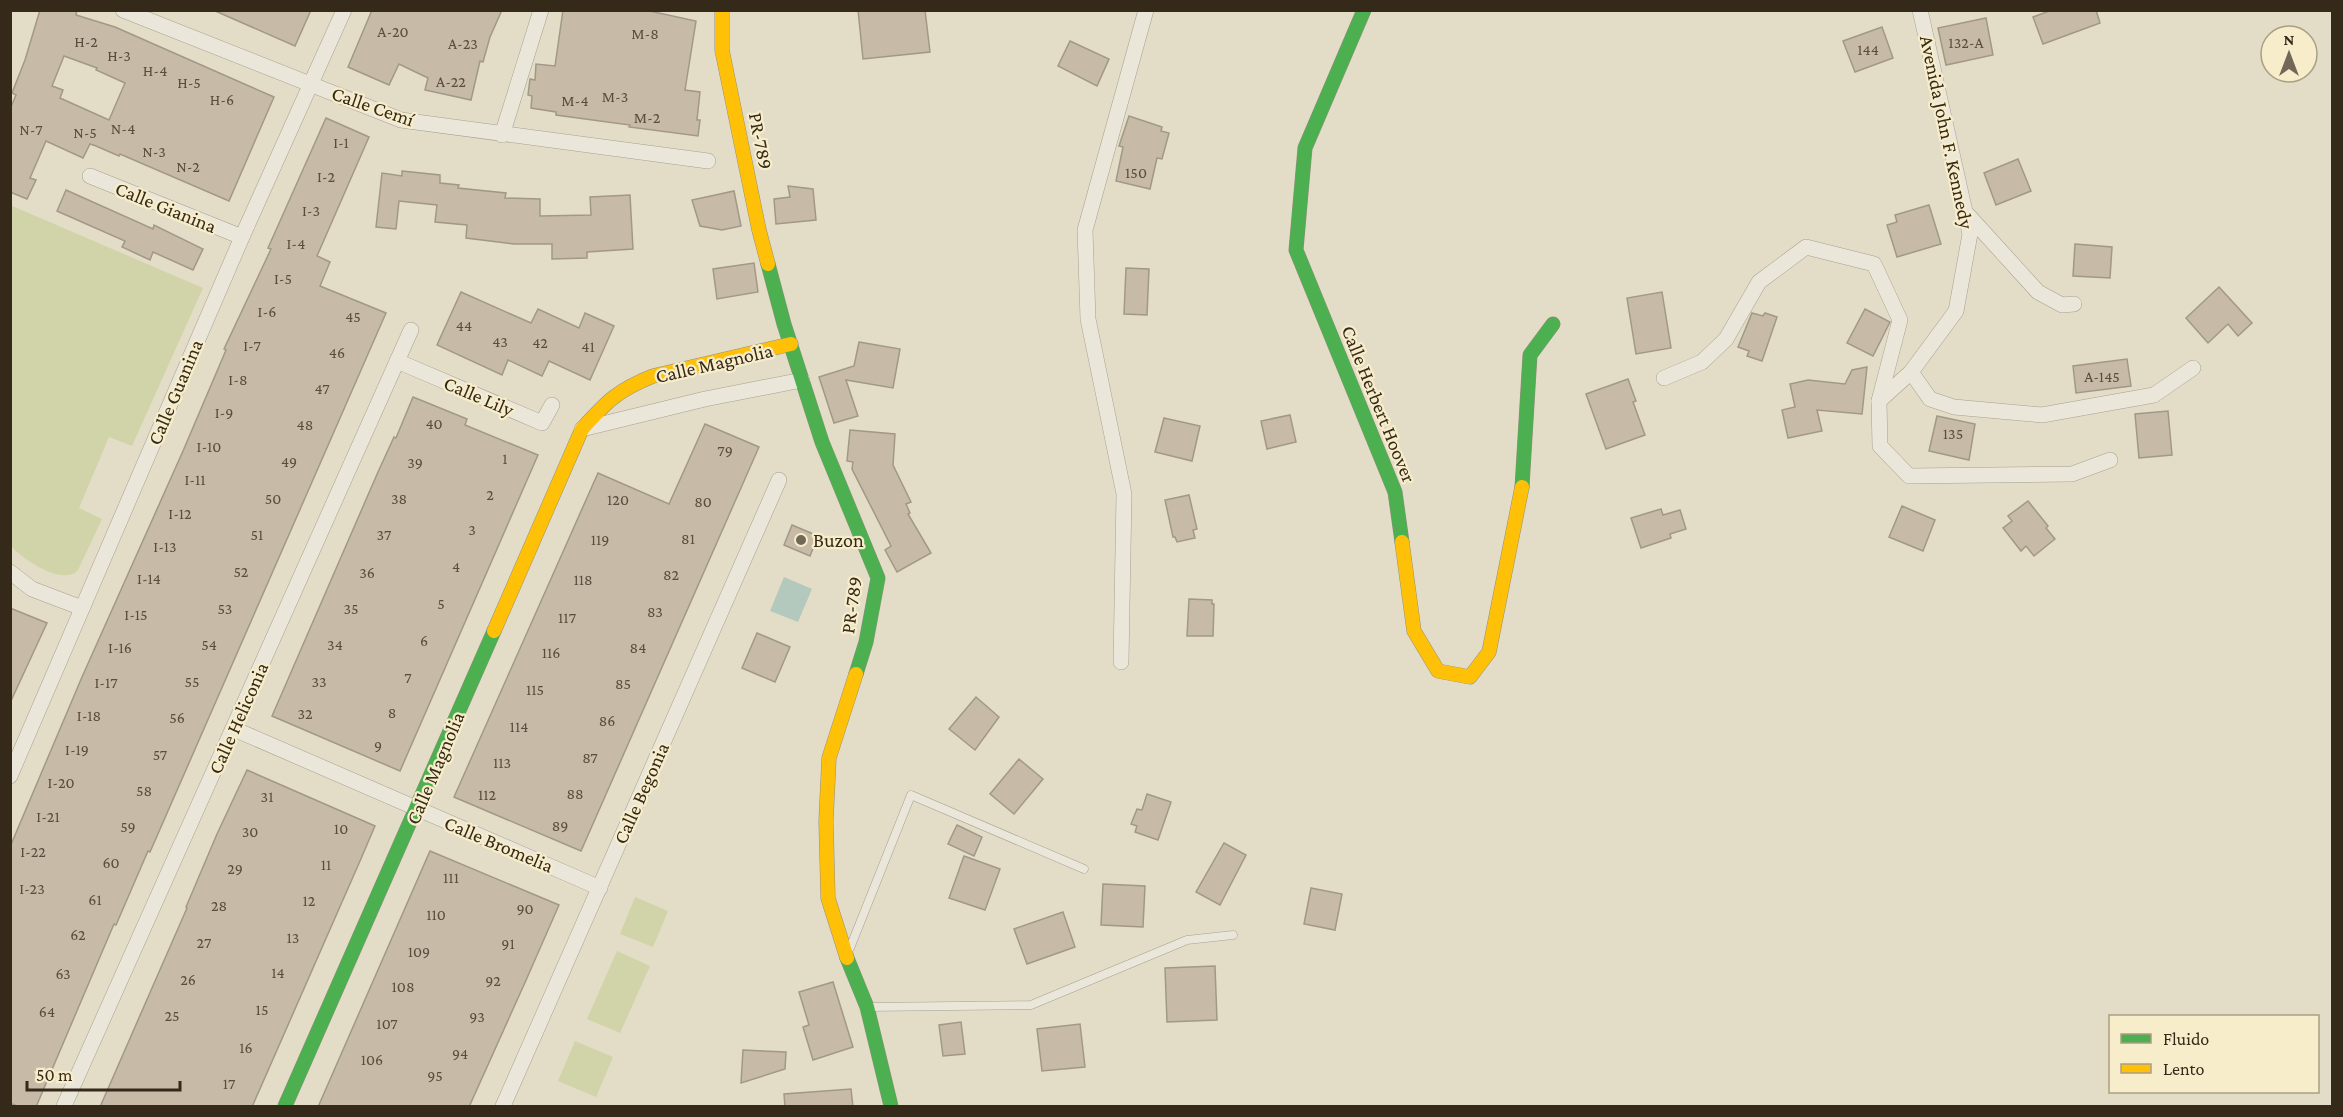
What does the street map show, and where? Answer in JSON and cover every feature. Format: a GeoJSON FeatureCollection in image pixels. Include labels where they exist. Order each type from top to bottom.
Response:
{"type":"FeatureCollection","features":[{"type":"Feature","properties":{"kind":"street","name":"Calle Cemí"},"geometry":{"type":"LineString","coordinates":[[123,10],[401,120],[708,161]]}},
{"type":"Feature","properties":{"kind":"street","name":"Calle Guanina"},"geometry":{"type":"LineString","coordinates":[[10,776],[242,237],[344,10]]}},
{"type":"Feature","properties":{"kind":"street"},"geometry":{"type":"LineString","coordinates":[[502,135],[541,10]]}},
{"type":"Feature","properties":{"kind":"street","name":"PR-789"},"geometry":{"type":"LineString","coordinates":[[723,10],[723,50],[757,219],[791,344],[822,442],[878,578],[866,642],[830,758],[826,821],[828,898],[847,958],[867,1007],[891,1107]]}},
{"type":"Feature","properties":{"kind":"street"},"geometry":{"type":"LineString","coordinates":[[1121,662],[1124,494],[1088,319],[1085,230],[1146,10]]}},
{"type":"Feature","properties":{"kind":"street","name":"Calle Herbert Hoover"},"geometry":{"type":"LineString","coordinates":[[1364,10],[1305,148],[1296,250],[1395,492],[1414,631],[1438,671],[1470,677],[1489,652],[1522,489],[1530,355],[1553,324]]}},
{"type":"Feature","properties":{"kind":"street","name":"Avenida John F. Kennedy"},"geometry":{"type":"LineString","coordinates":[[1879,401],[1911,372],[1956,311],[1971,234],[1920,10]]}},
{"type":"Feature","properties":{"kind":"street","name":"Calle Gianina"},"geometry":{"type":"LineString","coordinates":[[90,176],[242,237]]}},
{"type":"Feature","properties":{"kind":"street"},"geometry":{"type":"LineString","coordinates":[[1966,213],[2038,292],[2062,305],[2074,304]]}},
{"type":"Feature","properties":{"kind":"street"},"geometry":{"type":"LineString","coordinates":[[1664,378],[1702,362],[1726,339],[1759,282],[1806,247],[1874,264],[1900,320],[1879,401],[1880,446],[1909,476],[2072,474],[2110,460]]}},
{"type":"Feature","properties":{"kind":"street","name":"Calle Heliconia"},"geometry":{"type":"LineString","coordinates":[[64,1107],[411,330]]}},
{"type":"Feature","properties":{"kind":"street","name":"Calle Magnolia"},"geometry":{"type":"LineString","coordinates":[[285,1107],[582,429],[613,396],[637,382],[681,369],[762,353],[791,344]]}},
{"type":"Feature","properties":{"kind":"street","name":"Calle Lily"},"geometry":{"type":"LineString","coordinates":[[397,361],[542,423],[552,405]]}},
{"type":"Feature","properties":{"kind":"street"},"geometry":{"type":"LineString","coordinates":[[1911,372],[1930,399],[1954,407],[2042,415],[2154,395],[2193,368]]}},
{"type":"Feature","properties":{"kind":"street","name":"Calle Magnolia"},"geometry":{"type":"LineString","coordinates":[[582,429],[705,399],[802,380]]}},
{"type":"Feature","properties":{"kind":"street","name":"Calle Begonia"},"geometry":{"type":"LineString","coordinates":[[503,1107],[778,480]]}},
{"type":"Feature","properties":{"kind":"street"},"geometry":{"type":"LineString","coordinates":[[10,572],[32,589],[82,608]]}},
{"type":"Feature","properties":{"kind":"street","name":"Calle Bromelia"},"geometry":{"type":"LineString","coordinates":[[234,729],[600,888]]}},
{"type":"Feature","properties":{"kind":"lane"},"geometry":{"type":"LineString","coordinates":[[847,958],[911,795],[1083,869]]}},
{"type":"Feature","properties":{"kind":"lane"},"geometry":{"type":"LineString","coordinates":[[867,1007],[1031,1005],[1186,939],[1233,935]]}},
{"type":"Feature","properties":{"kind":"green space"},"geometry":{"type":"Polygon","coordinates":[[[10,205],[203,288],[132,446],[109,437],[79,508],[102,519],[78,570],[72,574],[63,575],[43,569],[24,558],[11,546],[10,205]]]}},
{"type":"Feature","properties":{"kind":"green space"},"geometry":{"type":"Polygon","coordinates":[[[635,897],[668,911],[653,947],[620,934],[635,897]]]}},
{"type":"Feature","properties":{"kind":"green space"},"geometry":{"type":"Polygon","coordinates":[[[617,951],[650,966],[620,1033],[587,1019],[617,951]]]}},
{"type":"Feature","properties":{"kind":"green space"},"geometry":{"type":"Polygon","coordinates":[[[575,1041],[613,1057],[596,1097],[558,1081],[575,1041]]]}},
{"type":"Feature","properties":{"kind":"shaded area"},"geometry":{"type":"Polygon","coordinates":[[[784,577],[812,589],[798,622],[770,611],[784,577]]]}},
{"type":"Feature","properties":{"kind":"building"},"geometry":{"type":"Polygon","coordinates":[[[40,10],[77,10],[76,15],[115,27],[274,97],[229,201],[120,154],[119,156],[90,144],[83,158],[46,141],[30,178],[36,180],[27,199],[10,192],[10,109],[16,95],[12,93],[40,10]],[[64,56],[52,86],[63,90],[60,98],[109,120],[125,83],[96,70],[97,68],[64,56]]]}},
{"type":"Feature","properties":{"kind":"building"},"geometry":{"type":"Polygon","coordinates":[[[213,10],[311,10],[295,46],[213,10]]]}},
{"type":"Feature","properties":{"kind":"building"},"geometry":{"type":"Polygon","coordinates":[[[372,10],[502,10],[490,37],[483,62],[480,61],[471,100],[425,90],[428,78],[399,64],[389,85],[348,67],[372,10]]]}},
{"type":"Feature","properties":{"kind":"building"},"geometry":{"type":"Polygon","coordinates":[[[563,10],[645,10],[696,21],[685,90],[700,92],[698,136],[556,115],[556,112],[531,108],[532,96],[528,95],[530,79],[535,80],[536,64],[555,66],[563,10]]]}},
{"type":"Feature","properties":{"kind":"building"},"geometry":{"type":"Polygon","coordinates":[[[858,10],[925,10],[930,52],[863,59],[858,10]]]}},
{"type":"Feature","properties":{"kind":"building"},"geometry":{"type":"Polygon","coordinates":[[[2052,10],[2096,10],[2100,23],[2043,44],[2033,17],[2052,10]]]}},
{"type":"Feature","properties":{"kind":"building"},"geometry":{"type":"Polygon","coordinates":[[[1986,18],[1993,55],[1946,65],[1938,28],[1986,18]]]}},
{"type":"Feature","properties":{"kind":"building"},"geometry":{"type":"Polygon","coordinates":[[[1882,27],[1893,58],[1855,72],[1843,41],[1882,27]]]}},
{"type":"Feature","properties":{"kind":"building"},"geometry":{"type":"Polygon","coordinates":[[[1070,41],[1109,59],[1097,86],[1058,66],[1070,41]]]}},
{"type":"Feature","properties":{"kind":"building"},"geometry":{"type":"Polygon","coordinates":[[[1129,116],[1162,127],[1161,131],[1169,133],[1162,159],[1157,158],[1150,189],[1116,181],[1123,147],[1119,146],[1129,116]]]}},
{"type":"Feature","properties":{"kind":"building"},"geometry":{"type":"Polygon","coordinates":[[[326,118],[369,137],[317,256],[330,262],[320,286],[386,313],[150,852],[148,851],[116,925],[114,924],[36,1107],[19,1107],[10,1103],[10,847],[326,118]]]}},
{"type":"Feature","properties":{"kind":"building"},"geometry":{"type":"Polygon","coordinates":[[[2018,159],[2031,191],[1996,205],[1984,173],[2018,159]]]}},
{"type":"Feature","properties":{"kind":"building"},"geometry":{"type":"Polygon","coordinates":[[[402,171],[440,175],[440,183],[459,185],[458,188],[506,193],[505,198],[540,199],[540,216],[591,215],[590,197],[630,195],[633,249],[587,252],[587,258],[552,259],[552,244],[514,244],[466,238],[467,225],[435,222],[437,205],[399,201],[396,229],[376,227],[382,173],[402,176],[402,171]]]}},
{"type":"Feature","properties":{"kind":"building"},"geometry":{"type":"Polygon","coordinates":[[[788,186],[813,189],[816,220],[776,224],[774,199],[790,197],[788,186]]]}},
{"type":"Feature","properties":{"kind":"building"},"geometry":{"type":"Polygon","coordinates":[[[66,190],[153,229],[154,225],[203,249],[193,270],[153,252],[150,260],[122,247],[125,241],[57,211],[66,190]]]}},
{"type":"Feature","properties":{"kind":"building"},"geometry":{"type":"Polygon","coordinates":[[[734,191],[741,226],[722,230],[700,226],[692,200],[734,191]]]}},
{"type":"Feature","properties":{"kind":"building"},"geometry":{"type":"Polygon","coordinates":[[[1929,205],[1941,244],[1897,257],[1887,225],[1897,222],[1895,215],[1929,205]]]}},
{"type":"Feature","properties":{"kind":"building"},"geometry":{"type":"Polygon","coordinates":[[[2075,244],[2112,247],[2110,278],[2073,276],[2075,244]]]}},
{"type":"Feature","properties":{"kind":"building"},"geometry":{"type":"Polygon","coordinates":[[[754,263],[758,292],[717,299],[713,269],[754,263]]]}},
{"type":"Feature","properties":{"kind":"building"},"geometry":{"type":"Polygon","coordinates":[[[1126,268],[1149,269],[1147,315],[1124,314],[1126,268]]]}},
{"type":"Feature","properties":{"kind":"building"},"geometry":{"type":"Polygon","coordinates":[[[2219,287],[2252,323],[2238,336],[2228,324],[2208,343],[2186,318],[2219,287]]]}},
{"type":"Feature","properties":{"kind":"building"},"geometry":{"type":"Polygon","coordinates":[[[461,292],[531,323],[538,309],[579,328],[585,313],[614,326],[590,380],[549,361],[542,376],[508,360],[502,375],[437,345],[461,292]]]}},
{"type":"Feature","properties":{"kind":"building"},"geometry":{"type":"Polygon","coordinates":[[[1662,292],[1671,348],[1636,354],[1627,298],[1662,292]]]}},
{"type":"Feature","properties":{"kind":"building"},"geometry":{"type":"Polygon","coordinates":[[[1865,309],[1890,322],[1873,356],[1847,343],[1865,309]]]}},
{"type":"Feature","properties":{"kind":"building"},"geometry":{"type":"Polygon","coordinates":[[[1752,313],[1763,316],[1765,313],[1777,317],[1762,361],[1747,356],[1749,351],[1738,347],[1752,313]]]}},
{"type":"Feature","properties":{"kind":"building"},"geometry":{"type":"Polygon","coordinates":[[[859,342],[900,349],[893,388],[846,380],[858,416],[834,423],[819,377],[854,366],[859,342]]]}},
{"type":"Feature","properties":{"kind":"building"},"geometry":{"type":"Polygon","coordinates":[[[2127,359],[2131,386],[2076,393],[2073,366],[2127,359]]]}},
{"type":"Feature","properties":{"kind":"building"},"geometry":{"type":"Polygon","coordinates":[[[1867,367],[1862,414],[1817,410],[1822,431],[1788,438],[1782,410],[1795,407],[1790,384],[1808,380],[1845,384],[1852,370],[1867,367]]]}},
{"type":"Feature","properties":{"kind":"building"},"geometry":{"type":"Polygon","coordinates":[[[1628,379],[1636,401],[1633,402],[1645,435],[1606,449],[1586,394],[1628,379]]]}},
{"type":"Feature","properties":{"kind":"building"},"geometry":{"type":"Polygon","coordinates":[[[413,397],[467,419],[465,425],[538,455],[400,771],[272,716],[413,397]]]}},
{"type":"Feature","properties":{"kind":"building"},"geometry":{"type":"Polygon","coordinates":[[[2168,411],[2172,455],[2139,458],[2135,414],[2168,411]]]}},
{"type":"Feature","properties":{"kind":"building"},"geometry":{"type":"Polygon","coordinates":[[[1290,415],[1296,442],[1267,449],[1261,421],[1290,415]]]}},
{"type":"Feature","properties":{"kind":"building"},"geometry":{"type":"Polygon","coordinates":[[[1937,416],[1975,424],[1969,460],[1929,451],[1937,416]]]}},
{"type":"Feature","properties":{"kind":"building"},"geometry":{"type":"Polygon","coordinates":[[[1164,418],[1200,426],[1192,461],[1155,452],[1164,418]]]}},
{"type":"Feature","properties":{"kind":"building"},"geometry":{"type":"Polygon","coordinates":[[[705,424],[759,447],[581,851],[454,797],[598,473],[669,504],[705,424]]]}},
{"type":"Feature","properties":{"kind":"building"},"geometry":{"type":"Polygon","coordinates":[[[850,430],[895,434],[893,465],[911,502],[906,504],[910,513],[908,514],[931,553],[897,572],[885,550],[891,546],[852,469],[853,462],[847,461],[850,430]]]}},
{"type":"Feature","properties":{"kind":"building"},"geometry":{"type":"Polygon","coordinates":[[[1189,495],[1197,529],[1193,530],[1195,538],[1177,542],[1173,537],[1165,500],[1189,495]]]}},
{"type":"Feature","properties":{"kind":"building"},"geometry":{"type":"Polygon","coordinates":[[[2028,501],[2048,526],[2046,528],[2055,539],[2034,556],[2026,546],[2021,551],[2003,528],[2012,521],[2008,516],[2028,501]]]}},
{"type":"Feature","properties":{"kind":"building"},"geometry":{"type":"Polygon","coordinates":[[[1902,506],[1935,520],[1923,551],[1889,537],[1902,506]]]}},
{"type":"Feature","properties":{"kind":"building"},"geometry":{"type":"Polygon","coordinates":[[[1661,509],[1663,515],[1680,510],[1686,529],[1670,534],[1671,538],[1641,548],[1631,518],[1661,509]]]}},
{"type":"Feature","properties":{"kind":"building","name":"Buzon"},"geometry":{"type":"Polygon","coordinates":[[[792,525],[818,536],[810,556],[784,545],[792,525]]]}},
{"type":"Feature","properties":{"kind":"building"},"geometry":{"type":"Polygon","coordinates":[[[1189,599],[1212,600],[1214,604],[1213,636],[1187,636],[1189,599]]]}},
{"type":"Feature","properties":{"kind":"building"},"geometry":{"type":"Polygon","coordinates":[[[10,608],[47,623],[10,703],[10,608]]]}},
{"type":"Feature","properties":{"kind":"building"},"geometry":{"type":"Polygon","coordinates":[[[757,633],[790,647],[775,682],[742,668],[757,633]]]}},
{"type":"Feature","properties":{"kind":"building"},"geometry":{"type":"Polygon","coordinates":[[[976,697],[999,717],[975,750],[949,729],[976,697]]]}},
{"type":"Feature","properties":{"kind":"building"},"geometry":{"type":"Polygon","coordinates":[[[1019,759],[1043,779],[1014,814],[990,794],[1019,759]]]}},
{"type":"Feature","properties":{"kind":"building"},"geometry":{"type":"Polygon","coordinates":[[[247,770],[375,826],[360,861],[252,1107],[100,1107],[217,834],[247,770]]]}},
{"type":"Feature","properties":{"kind":"building"},"geometry":{"type":"Polygon","coordinates":[[[1147,794],[1171,802],[1158,840],[1135,832],[1137,826],[1131,824],[1137,809],[1142,810],[1147,794]]]}},
{"type":"Feature","properties":{"kind":"building"},"geometry":{"type":"Polygon","coordinates":[[[957,825],[982,837],[974,856],[948,844],[957,825]]]}},
{"type":"Feature","properties":{"kind":"building"},"geometry":{"type":"Polygon","coordinates":[[[1224,843],[1246,855],[1220,905],[1196,892],[1224,843]]]}},
{"type":"Feature","properties":{"kind":"building"},"geometry":{"type":"Polygon","coordinates":[[[430,851],[559,905],[469,1107],[318,1107],[430,851]]]}},
{"type":"Feature","properties":{"kind":"building"},"geometry":{"type":"Polygon","coordinates":[[[964,856],[1000,869],[985,910],[949,898],[964,856]]]}},
{"type":"Feature","properties":{"kind":"building"},"geometry":{"type":"Polygon","coordinates":[[[1103,884],[1145,886],[1143,927],[1101,925],[1103,884]]]}},
{"type":"Feature","properties":{"kind":"building"},"geometry":{"type":"Polygon","coordinates":[[[1311,888],[1342,894],[1335,930],[1304,924],[1311,888]]]}},
{"type":"Feature","properties":{"kind":"building"},"geometry":{"type":"Polygon","coordinates":[[[1063,912],[1075,947],[1027,964],[1014,929],[1063,912]]]}},
{"type":"Feature","properties":{"kind":"building"},"geometry":{"type":"Polygon","coordinates":[[[1215,966],[1217,1020],[1167,1022],[1165,968],[1215,966]]]}},
{"type":"Feature","properties":{"kind":"building"},"geometry":{"type":"Polygon","coordinates":[[[833,982],[853,1047],[813,1060],[803,1027],[809,1025],[799,992],[833,982]]]}},
{"type":"Feature","properties":{"kind":"building"},"geometry":{"type":"Polygon","coordinates":[[[961,1022],[965,1054],[943,1056],[939,1025],[961,1022]]]}},
{"type":"Feature","properties":{"kind":"building"},"geometry":{"type":"Polygon","coordinates":[[[1080,1024],[1085,1067],[1042,1071],[1037,1029],[1080,1024]]]}},
{"type":"Feature","properties":{"kind":"building"},"geometry":{"type":"Polygon","coordinates":[[[743,1050],[786,1052],[785,1069],[741,1083],[743,1050]]]}},
{"type":"Feature","properties":{"kind":"building"},"geometry":{"type":"Polygon","coordinates":[[[851,1089],[853,1107],[785,1107],[784,1094],[851,1089]]]}},
{"type":"Feature","properties":{"kind":"traffic: fast"},"geometry":{"type":"LineString","coordinates":[[1364,10],[1305,148],[1296,250],[1395,492],[1402,542]]}},
{"type":"Feature","properties":{"kind":"traffic: fast"},"geometry":{"type":"LineString","coordinates":[[768,264],[784,324],[822,442],[878,578],[866,642],[856,674]]}},
{"type":"Feature","properties":{"kind":"traffic: fast"},"geometry":{"type":"LineString","coordinates":[[1522,487],[1530,355],[1553,324]]}},
{"type":"Feature","properties":{"kind":"traffic: fast"},"geometry":{"type":"LineString","coordinates":[[285,1106],[494,631]]}},
{"type":"Feature","properties":{"kind":"traffic: fast"},"geometry":{"type":"LineString","coordinates":[[847,958],[867,1007],[891,1106]]}},
{"type":"Feature","properties":{"kind":"traffic: slow"},"geometry":{"type":"LineString","coordinates":[[722,10],[722,50],[768,264]]}},
{"type":"Feature","properties":{"kind":"traffic: slow"},"geometry":{"type":"LineString","coordinates":[[494,631],[582,429],[606,404],[631,386],[653,376],[791,344]]}},
{"type":"Feature","properties":{"kind":"traffic: slow"},"geometry":{"type":"LineString","coordinates":[[1402,542],[1414,631],[1438,671],[1470,677],[1489,652],[1522,487]]}},
{"type":"Feature","properties":{"kind":"traffic: slow"},"geometry":{"type":"LineString","coordinates":[[847,958],[828,898],[826,821],[829,758],[856,674]]}},
{"type":"Feature","properties":{"kind":"place","name":"Buzon"},"geometry":{"type":"Point","coordinates":[801,540]}}]}
